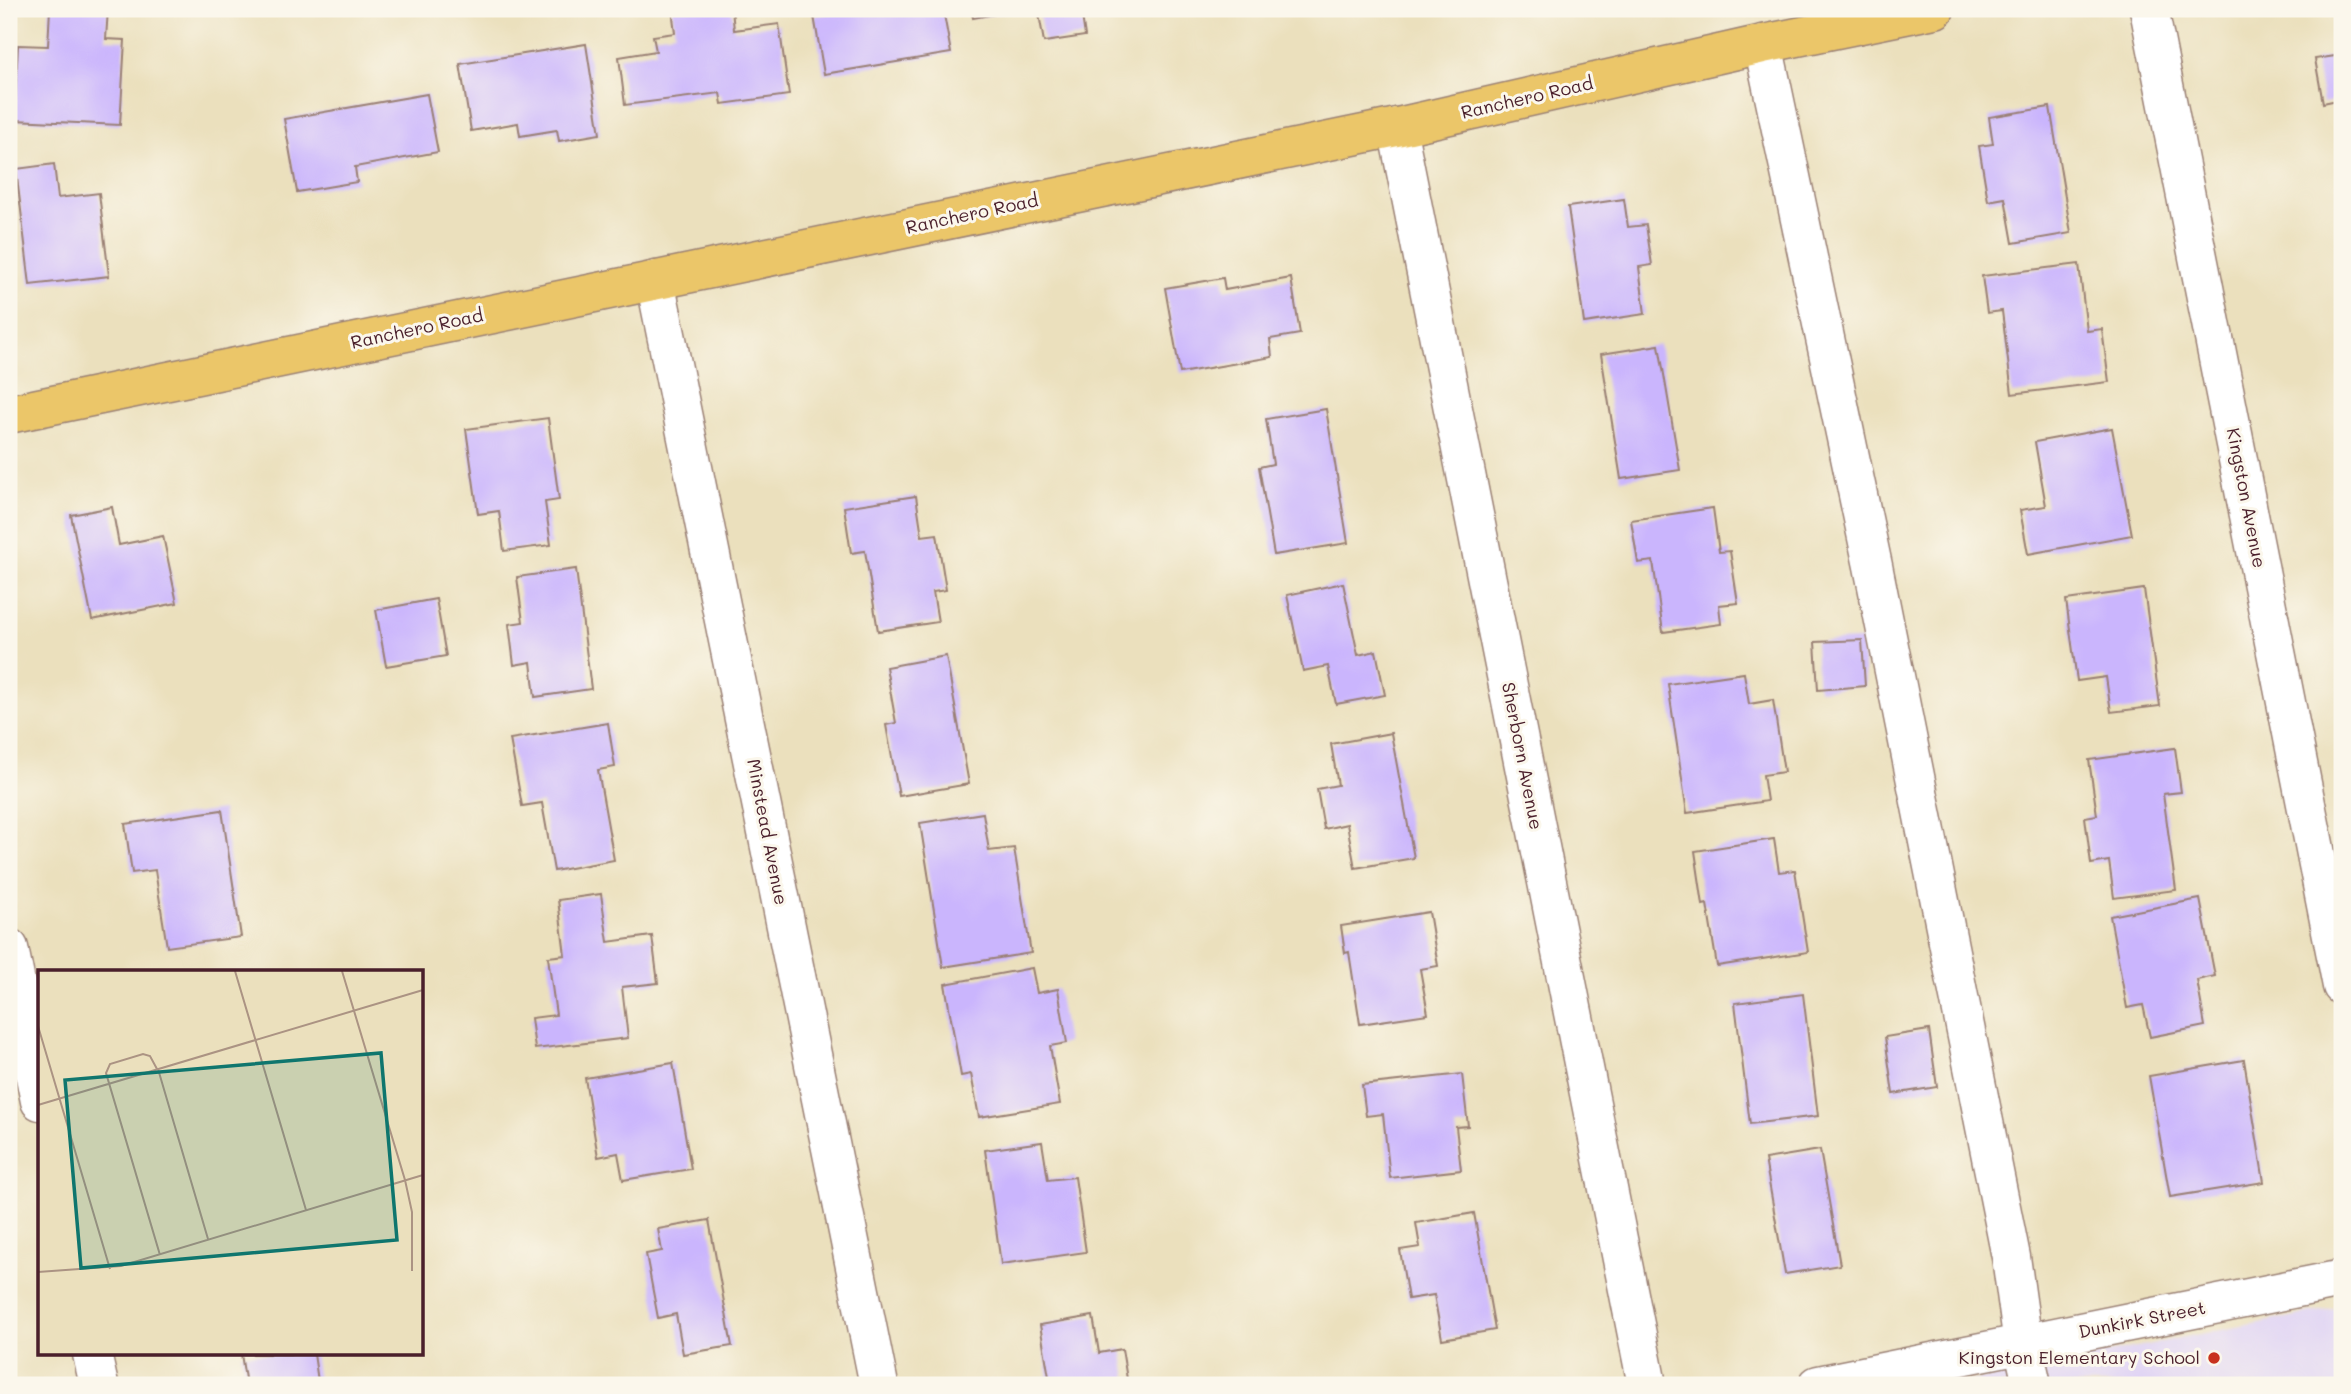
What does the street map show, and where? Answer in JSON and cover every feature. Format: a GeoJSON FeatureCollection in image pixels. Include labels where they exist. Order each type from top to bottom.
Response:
{"type":"FeatureCollection","features":[{"type":"Feature","properties":{"kind":"main road","name":"Ranchero Road"},"geometry":{"type":"LineString","coordinates":[[9,415],[1397,127],[1763,44],[1935,9]]}},
{"type":"Feature","properties":{"kind":"street","name":"Kingston Avenue"},"geometry":{"type":"LineString","coordinates":[[2149,9],[2342,986]]}},
{"type":"Feature","properties":{"kind":"street"},"geometry":{"type":"LineString","coordinates":[[1763,44],[1965,1027],[2011,1257],[2023,1344],[2032,1385]]}},
{"type":"Feature","properties":{"kind":"street","name":"Sherborn Avenue"},"geometry":{"type":"LineString","coordinates":[[1397,127],[1647,1385]]}},
{"type":"Feature","properties":{"kind":"street","name":"Minstead Avenue"},"geometry":{"type":"LineString","coordinates":[[654,280],[879,1385]]}},
{"type":"Feature","properties":{"kind":"street"},"geometry":{"type":"LineString","coordinates":[[9,948],[38,1091]]}},
{"type":"Feature","properties":{"kind":"street","name":"Dunkirk Street"},"geometry":{"type":"LineString","coordinates":[[1818,1385],[2342,1279]]}},
{"type":"Feature","properties":{"kind":"street"},"geometry":{"type":"LineString","coordinates":[[92,1356],[99,1385]]}},
{"type":"Feature","properties":{"kind":"shaded area","name":"Kingston Elementary School"},"geometry":{"type":"Polygon","coordinates":[[[2342,1307],[2342,1385],[1952,1385],[2195,1335],[2342,1307]]]}},
{"type":"Feature","properties":{"kind":"building"},"geometry":{"type":"Polygon","coordinates":[[[50,9],[108,9],[106,39],[125,40],[120,125],[14,120],[18,45],[48,46],[50,9]]]}},
{"type":"Feature","properties":{"kind":"building"},"geometry":{"type":"Polygon","coordinates":[[[672,9],[732,9],[734,30],[779,24],[789,95],[722,104],[720,93],[625,105],[619,57],[656,51],[653,36],[675,33],[672,9]]]}},
{"type":"Feature","properties":{"kind":"building"},"geometry":{"type":"Polygon","coordinates":[[[853,9],[943,9],[951,53],[824,74],[814,16],[853,9]]]}},
{"type":"Feature","properties":{"kind":"building"},"geometry":{"type":"Polygon","coordinates":[[[971,9],[1017,9],[1017,10],[973,18],[971,9]]]}},
{"type":"Feature","properties":{"kind":"building"},"geometry":{"type":"Polygon","coordinates":[[[1038,9],[1081,9],[1085,36],[1044,42],[1038,9]]]}},
{"type":"Feature","properties":{"kind":"building"},"geometry":{"type":"Polygon","coordinates":[[[586,44],[600,134],[559,141],[557,130],[520,136],[518,123],[471,131],[460,64],[586,44]]]}},
{"type":"Feature","properties":{"kind":"building"},"geometry":{"type":"Polygon","coordinates":[[[2342,55],[2342,99],[2323,103],[2315,59],[2342,55]]]}},
{"type":"Feature","properties":{"kind":"building"},"geometry":{"type":"Polygon","coordinates":[[[427,94],[438,152],[355,167],[357,182],[297,192],[284,119],[427,94]]]}},
{"type":"Feature","properties":{"kind":"building"},"geometry":{"type":"Polygon","coordinates":[[[2050,107],[2071,233],[2013,243],[2005,198],[1988,201],[1979,146],[1993,144],[1989,117],[2050,107]]]}},
{"type":"Feature","properties":{"kind":"building"},"geometry":{"type":"Polygon","coordinates":[[[54,164],[58,198],[99,193],[109,276],[30,285],[16,169],[54,164]]]}},
{"type":"Feature","properties":{"kind":"building"},"geometry":{"type":"Polygon","coordinates":[[[1624,199],[1628,227],[1646,225],[1652,265],[1639,267],[1645,314],[1584,323],[1568,207],[1624,199]]]}},
{"type":"Feature","properties":{"kind":"building"},"geometry":{"type":"Polygon","coordinates":[[[2079,264],[2087,331],[2102,329],[2109,382],[2012,394],[2002,311],[1987,313],[1982,276],[2079,264]]]}},
{"type":"Feature","properties":{"kind":"building"},"geometry":{"type":"Polygon","coordinates":[[[1223,278],[1225,290],[1291,278],[1300,334],[1270,339],[1272,357],[1180,373],[1165,288],[1223,278]]]}},
{"type":"Feature","properties":{"kind":"building"},"geometry":{"type":"Polygon","coordinates":[[[1659,345],[1680,470],[1621,479],[1601,354],[1659,345]]]}},
{"type":"Feature","properties":{"kind":"building"},"geometry":{"type":"Polygon","coordinates":[[[1326,409],[1348,543],[1274,555],[1259,467],[1273,464],[1266,419],[1326,409]]]}},
{"type":"Feature","properties":{"kind":"building"},"geometry":{"type":"Polygon","coordinates":[[[548,418],[559,500],[545,502],[551,545],[504,551],[499,511],[478,514],[466,429],[548,418]]]}},
{"type":"Feature","properties":{"kind":"building"},"geometry":{"type":"Polygon","coordinates":[[[2112,428],[2132,535],[2028,554],[2020,510],[2046,506],[2035,442],[2112,428]]]}},
{"type":"Feature","properties":{"kind":"building"},"geometry":{"type":"Polygon","coordinates":[[[916,496],[922,536],[937,534],[946,590],[933,592],[938,622],[878,631],[865,551],[851,553],[844,507],[916,496]]]}},
{"type":"Feature","properties":{"kind":"building"},"geometry":{"type":"Polygon","coordinates":[[[112,507],[119,545],[163,536],[177,603],[92,620],[71,515],[112,507]]]}},
{"type":"Feature","properties":{"kind":"building"},"geometry":{"type":"Polygon","coordinates":[[[1713,508],[1719,552],[1730,551],[1738,603],[1719,605],[1721,624],[1663,632],[1653,561],[1638,563],[1631,520],[1713,508]]]}},
{"type":"Feature","properties":{"kind":"building"},"geometry":{"type":"Polygon","coordinates":[[[576,569],[591,689],[535,697],[531,662],[514,665],[509,624],[523,622],[517,577],[576,569]]]}},
{"type":"Feature","properties":{"kind":"building"},"geometry":{"type":"Polygon","coordinates":[[[1343,583],[1358,655],[1376,651],[1385,695],[1336,704],[1328,666],[1303,671],[1287,595],[1343,583]]]}},
{"type":"Feature","properties":{"kind":"building"},"geometry":{"type":"Polygon","coordinates":[[[2144,589],[2160,706],[2111,712],[2106,677],[2077,681],[2066,600],[2144,589]]]}},
{"type":"Feature","properties":{"kind":"building"},"geometry":{"type":"Polygon","coordinates":[[[436,599],[446,656],[386,666],[376,610],[436,599]]]}},
{"type":"Feature","properties":{"kind":"building"},"geometry":{"type":"Polygon","coordinates":[[[1862,640],[1865,686],[1818,690],[1815,642],[1862,640]]]}},
{"type":"Feature","properties":{"kind":"building"},"geometry":{"type":"Polygon","coordinates":[[[946,656],[969,784],[899,796],[886,725],[896,723],[886,667],[946,656]]]}},
{"type":"Feature","properties":{"kind":"building"},"geometry":{"type":"Polygon","coordinates":[[[1744,673],[1749,704],[1773,700],[1784,772],[1763,775],[1767,801],[1687,813],[1668,684],[1744,673]]]}},
{"type":"Feature","properties":{"kind":"building"},"geometry":{"type":"Polygon","coordinates":[[[608,723],[615,767],[598,770],[614,860],[554,871],[542,803],[522,806],[510,739],[608,723]]]}},
{"type":"Feature","properties":{"kind":"building"},"geometry":{"type":"Polygon","coordinates":[[[1391,733],[1414,858],[1355,868],[1347,824],[1324,829],[1317,789],[1338,785],[1331,744],[1391,733]]]}},
{"type":"Feature","properties":{"kind":"building"},"geometry":{"type":"Polygon","coordinates":[[[2175,748],[2181,792],[2163,794],[2176,890],[2114,898],[2109,861],[2091,864],[2085,817],[2097,815],[2089,760],[2175,748]]]}},
{"type":"Feature","properties":{"kind":"building"},"geometry":{"type":"Polygon","coordinates":[[[222,810],[241,937],[167,947],[155,870],[132,873],[125,824],[222,810]]]}},
{"type":"Feature","properties":{"kind":"building"},"geometry":{"type":"Polygon","coordinates":[[[983,813],[989,851],[1014,848],[1031,953],[943,967],[920,823],[983,813]]]}},
{"type":"Feature","properties":{"kind":"building"},"geometry":{"type":"Polygon","coordinates":[[[1774,839],[1779,872],[1795,870],[1808,952],[1717,966],[1707,904],[1703,905],[1695,851],[1774,839]]]}},
{"type":"Feature","properties":{"kind":"building"},"geometry":{"type":"Polygon","coordinates":[[[601,894],[608,942],[652,936],[658,983],[622,987],[628,1038],[535,1049],[531,1018],[556,1015],[548,957],[565,955],[558,900],[601,894]]]}},
{"type":"Feature","properties":{"kind":"building"},"geometry":{"type":"Polygon","coordinates":[[[2200,899],[2215,976],[2197,980],[2205,1026],[2150,1037],[2143,1005],[2127,1008],[2110,916],[2200,899]]]}},
{"type":"Feature","properties":{"kind":"building"},"geometry":{"type":"Polygon","coordinates":[[[1429,912],[1438,966],[1420,969],[1428,1014],[1360,1024],[1349,952],[1345,953],[1341,926],[1429,912]]]}},
{"type":"Feature","properties":{"kind":"building"},"geometry":{"type":"Polygon","coordinates":[[[1032,968],[1037,993],[1058,989],[1067,1043],[1050,1046],[1060,1104],[979,1117],[971,1074],[961,1076],[945,984],[1032,968]]]}},
{"type":"Feature","properties":{"kind":"building"},"geometry":{"type":"Polygon","coordinates":[[[1803,994],[1818,1116],[1750,1124],[1735,1003],[1803,994]]]}},
{"type":"Feature","properties":{"kind":"building"},"geometry":{"type":"Polygon","coordinates":[[[1929,1030],[1937,1087],[1893,1094],[1885,1037],[1929,1030]]]}},
{"type":"Feature","properties":{"kind":"building"},"geometry":{"type":"Polygon","coordinates":[[[2244,1060],[2264,1182],[2170,1197],[2149,1076],[2244,1060]]]}},
{"type":"Feature","properties":{"kind":"building"},"geometry":{"type":"Polygon","coordinates":[[[673,1063],[691,1169],[623,1180],[618,1153],[598,1157],[585,1078],[673,1063]]]}},
{"type":"Feature","properties":{"kind":"building"},"geometry":{"type":"Polygon","coordinates":[[[1462,1074],[1468,1126],[1456,1127],[1461,1170],[1390,1178],[1383,1114],[1366,1116],[1362,1085],[1462,1074]]]}},
{"type":"Feature","properties":{"kind":"building"},"geometry":{"type":"Polygon","coordinates":[[[1042,1142],[1048,1180],[1075,1177],[1086,1252],[1001,1264],[985,1150],[1042,1142]]]}},
{"type":"Feature","properties":{"kind":"building"},"geometry":{"type":"Polygon","coordinates":[[[1820,1150],[1840,1265],[1785,1274],[1765,1159],[1820,1150]]]}},
{"type":"Feature","properties":{"kind":"building"},"geometry":{"type":"Polygon","coordinates":[[[1474,1213],[1495,1330],[1442,1339],[1434,1295],[1408,1299],[1400,1250],[1420,1247],[1416,1223],[1474,1213]]]}},
{"type":"Feature","properties":{"kind":"building"},"geometry":{"type":"Polygon","coordinates":[[[709,1220],[732,1346],[683,1354],[676,1314],[658,1318],[646,1254],[662,1251],[658,1229],[709,1220]]]}},
{"type":"Feature","properties":{"kind":"building"},"geometry":{"type":"Polygon","coordinates":[[[1093,1316],[1099,1353],[1122,1349],[1128,1385],[1020,1385],[1020,1382],[1049,1377],[1040,1325],[1093,1316]]]}},
{"type":"Feature","properties":{"kind":"building"},"geometry":{"type":"Polygon","coordinates":[[[241,1356],[314,1356],[318,1381],[306,1385],[246,1385],[241,1356]]]}},
{"type":"Feature","properties":{"kind":"place","name":"Kingston Elementary School"},"geometry":{"type":"Point","coordinates":[2214,1358]}}]}
